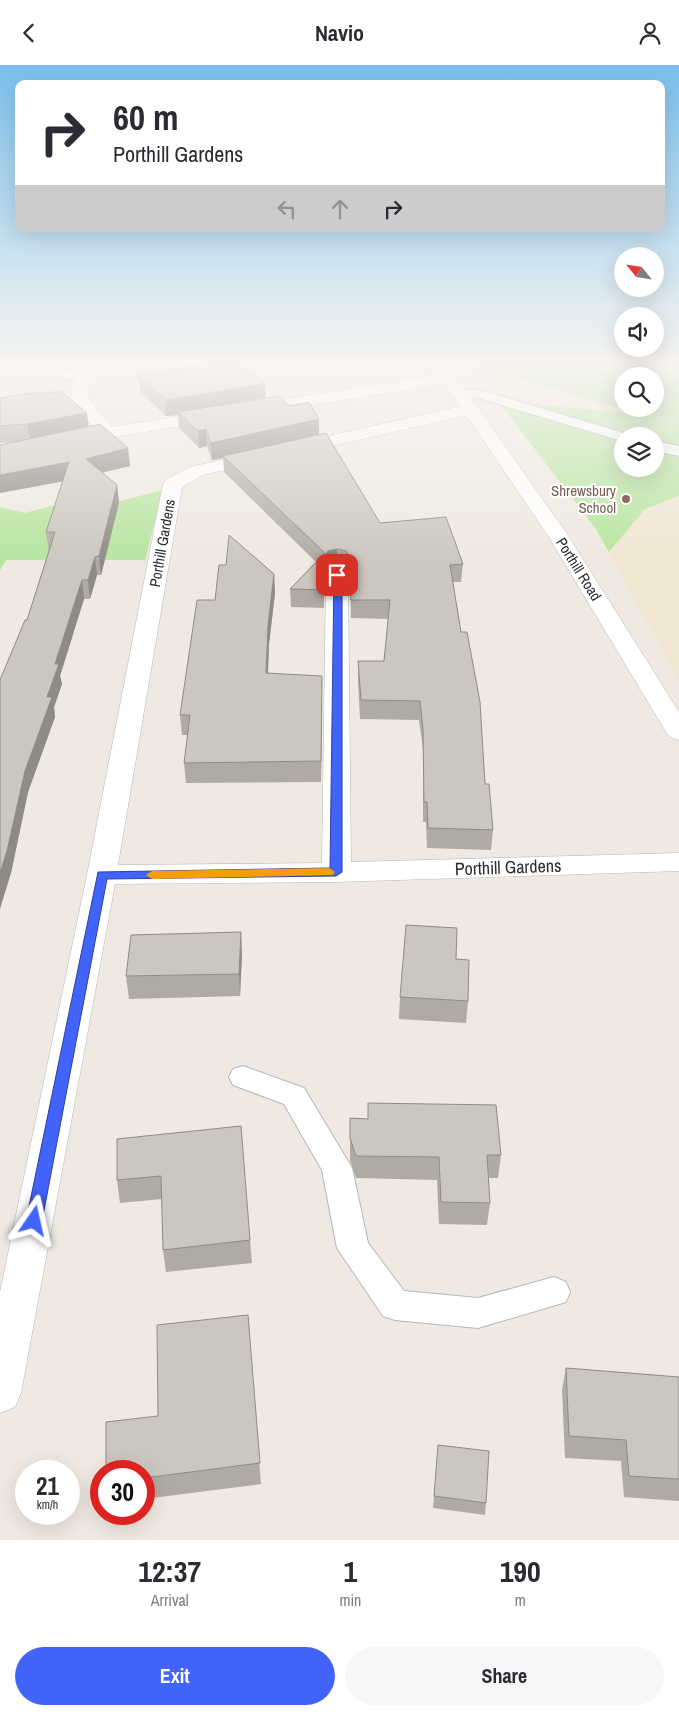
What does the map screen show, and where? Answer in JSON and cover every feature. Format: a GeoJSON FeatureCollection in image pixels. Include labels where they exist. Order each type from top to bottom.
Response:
{"type":"FeatureCollection","features":[{"type":"Feature","properties":{"kind":"street"},"geometry":{"type":"LineString","coordinates":[[104,428],[108,433]]}},
{"type":"Feature","properties":{"kind":"street"},"geometry":{"type":"LineString","coordinates":[[0,455],[108,433],[153,428]]}},
{"type":"Feature","properties":{"kind":"street","name":"Porthill Gardens"},"geometry":{"type":"LineString","coordinates":[[0,1393],[102,875],[173,484],[197,471],[343,428]]}},
{"type":"Feature","properties":{"kind":"street","name":"Porthill Road"},"geometry":{"type":"LineString","coordinates":[[484,428],[558,534],[679,732]]}},
{"type":"Feature","properties":{"kind":"street"},"geometry":{"type":"LineString","coordinates":[[336,872],[337,575]]}},
{"type":"Feature","properties":{"kind":"street","name":"Porthill Gardens"},"geometry":{"type":"LineString","coordinates":[[102,875],[336,872],[679,862]]}},
{"type":"Feature","properties":{"kind":"lane"},"geometry":{"type":"LineString","coordinates":[[592,428],[614,435]]}},
{"type":"Feature","properties":{"kind":"lane"},"geometry":{"type":"LineString","coordinates":[[664,448],[679,451]]}},
{"type":"Feature","properties":{"kind":"lane"},"geometry":{"type":"LineString","coordinates":[[243,1077],[294,1096],[337,1168],[353,1247],[395,1305],[478,1313],[554,1292]]}},
{"type":"Feature","properties":{"kind":"shaded area"},"geometry":{"type":"Polygon","coordinates":[[[518,428],[614,428],[614,477],[664,477],[664,428],[679,428],[679,680],[596,530],[518,428]]]}},
{"type":"Feature","properties":{"kind":"green space"},"geometry":{"type":"Polygon","coordinates":[[[519,428],[614,428],[614,477],[664,477],[664,428],[679,428],[679,496],[645,509],[609,552],[596,529],[519,428]]]}},
{"type":"Feature","properties":{"kind":"green space"},"geometry":{"type":"Polygon","coordinates":[[[163,490],[145,560],[6,560],[0,570],[0,507],[25,513],[85,497],[97,507],[163,490]]]}},
{"type":"Feature","properties":{"kind":"building"},"geometry":{"type":"Polygon","coordinates":[[[82,428],[104,428],[128,448],[86,459],[117,485],[99,556],[95,557],[88,580],[82,580],[55,664],[59,664],[47,697],[52,697],[25,771],[7,851],[0,873],[0,680],[25,620],[27,620],[55,532],[46,532],[69,462],[0,475],[0,445],[82,428]]]}},
{"type":"Feature","properties":{"kind":"building"},"geometry":{"type":"Polygon","coordinates":[[[195,428],[279,428],[211,443],[206,429],[198,431],[195,428]]]}},
{"type":"Feature","properties":{"kind":"building"},"geometry":{"type":"Polygon","coordinates":[[[326,433],[380,523],[446,517],[463,564],[450,565],[461,632],[467,632],[480,702],[485,784],[489,784],[493,830],[428,828],[427,802],[424,802],[423,729],[420,701],[361,700],[358,661],[384,661],[390,600],[351,600],[350,557],[346,551],[337,549],[328,551],[324,556],[324,590],[290,589],[325,553],[223,456],[326,433]]]}},
{"type":"Feature","properties":{"kind":"building"},"geometry":{"type":"Polygon","coordinates":[[[229,535],[274,574],[268,625],[266,673],[322,676],[321,761],[184,763],[190,715],[180,715],[197,600],[215,600],[219,565],[226,565],[229,535]]]}},
{"type":"Feature","properties":{"kind":"building"},"geometry":{"type":"Polygon","coordinates":[[[406,925],[457,928],[456,959],[469,960],[468,1001],[400,997],[406,925]]]}},
{"type":"Feature","properties":{"kind":"building"},"geometry":{"type":"Polygon","coordinates":[[[241,932],[239,974],[126,976],[131,935],[241,932]]]}},
{"type":"Feature","properties":{"kind":"building"},"geometry":{"type":"Polygon","coordinates":[[[368,1103],[496,1105],[501,1155],[487,1155],[490,1203],[441,1202],[439,1157],[356,1156],[350,1138],[350,1118],[368,1119],[368,1103]]]}},
{"type":"Feature","properties":{"kind":"building"},"geometry":{"type":"Polygon","coordinates":[[[241,1126],[250,1240],[163,1250],[161,1176],[117,1180],[117,1139],[241,1126]]]}},
{"type":"Feature","properties":{"kind":"building"},"geometry":{"type":"Polygon","coordinates":[[[248,1315],[260,1463],[155,1477],[155,1460],[106,1460],[106,1422],[158,1416],[157,1325],[248,1315]]]}},
{"type":"Feature","properties":{"kind":"building"},"geometry":{"type":"Polygon","coordinates":[[[566,1368],[679,1377],[679,1479],[629,1476],[626,1440],[569,1436],[566,1368]]]}},
{"type":"Feature","properties":{"kind":"building"},"geometry":{"type":"Polygon","coordinates":[[[438,1445],[489,1451],[486,1503],[434,1496],[438,1445]]]}},
{"type":"Feature","properties":{"kind":"slow traffic"},"geometry":{"type":"LineString","coordinates":[[152,875],[329,872]]}},
{"type":"Feature","properties":{"kind":"place","name":"Shrewsbury School"},"geometry":{"type":"Point","coordinates":[626,499]}},
{"type":"Feature","properties":{"kind":"route"},"geometry":{"type":"LineString","coordinates":[[34,1221],[102,875],[336,872],[337,575]]}}]}
